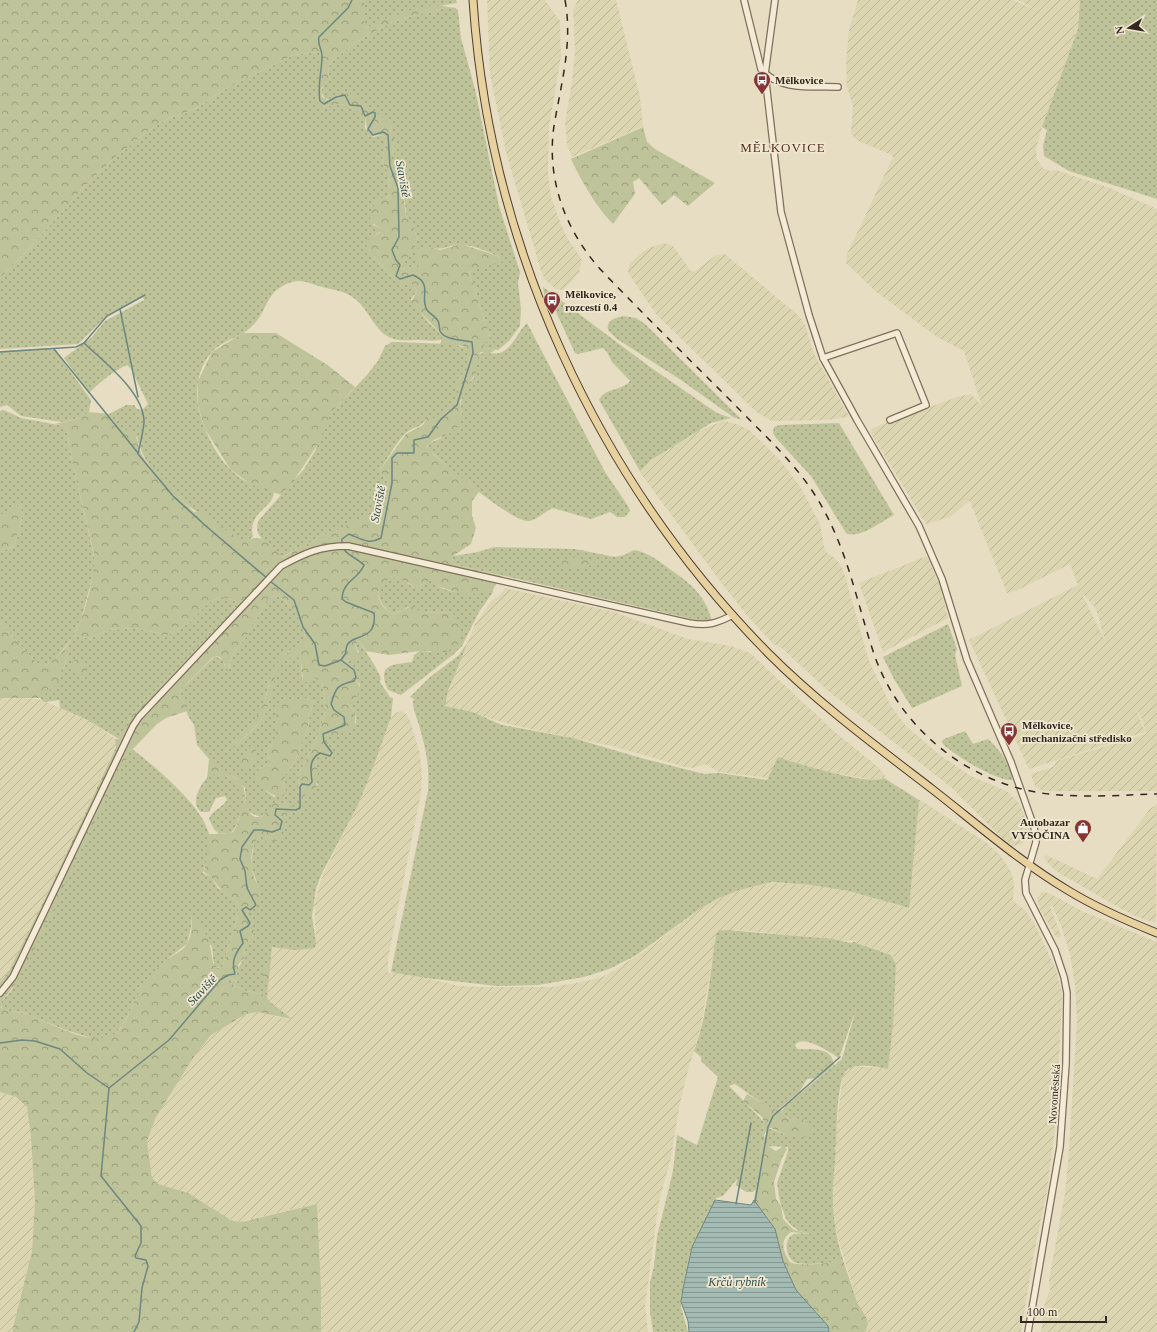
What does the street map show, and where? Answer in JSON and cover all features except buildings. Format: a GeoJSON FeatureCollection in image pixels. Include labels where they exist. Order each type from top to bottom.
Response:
{"type":"FeatureCollection","features":[{"type":"Feature","properties":{"kind":"main road"},"geometry":{"type":"LineString","coordinates":[[473,0],[484,95],[497,162],[520,246],[556,340],[588,408],[630,480],[690,565],[732,615],[769,653],[833,712],[1029,864],[1070,891],[1122,918],[1157,933]]}},
{"type":"Feature","properties":{"kind":"street"},"geometry":{"type":"LineString","coordinates":[[744,0],[761,69],[765,74],[784,84],[838,87]]}},
{"type":"Feature","properties":{"kind":"street"},"geometry":{"type":"LineString","coordinates":[[765,74],[775,0]]}},
{"type":"Feature","properties":{"kind":"street","name":"Novoměstská"},"geometry":{"type":"LineString","coordinates":[[765,74],[781,212],[809,315],[823,358],[918,526],[942,579],[967,660],[1013,767],[1034,827],[1036,842],[1025,880],[1026,893],[1060,963],[1067,993],[1067,1012],[1066,1064],[1060,1147],[1028,1332]]}},
{"type":"Feature","properties":{"kind":"street"},"geometry":{"type":"LineString","coordinates":[[823,358],[897,333],[926,405],[890,420]]}},
{"type":"Feature","properties":{"kind":"street"},"geometry":{"type":"LineString","coordinates":[[0,993],[13,977],[133,726],[139,717],[281,566],[305,553],[331,546],[348,546],[705,626],[715,624],[732,615]]}},
{"type":"Feature","properties":{"kind":"shaded area"},"geometry":{"type":"Polygon","coordinates":[[[487,0],[545,0],[560,21],[561,56],[549,127],[548,174],[551,197],[559,219],[566,236],[582,260],[579,272],[564,290],[556,289],[545,280],[541,271],[506,152],[490,74],[487,0]]]}},
{"type":"Feature","properties":{"kind":"shaded area"},"geometry":{"type":"Polygon","coordinates":[[[578,0],[616,0],[640,97],[643,126],[572,157],[567,144],[565,123],[572,82],[575,49],[573,10],[578,0]]]}},
{"type":"Feature","properties":{"kind":"shaded area"},"geometry":{"type":"Polygon","coordinates":[[[858,0],[1013,0],[1038,11],[1018,0],[1080,0],[1078,29],[1042,127],[1036,149],[1037,159],[1043,168],[1051,171],[1056,170],[1110,188],[1157,209],[1157,791],[1043,791],[1035,786],[1031,775],[1054,766],[1056,761],[1146,734],[1142,719],[1136,709],[1145,732],[1029,769],[969,640],[1078,585],[1070,564],[1016,591],[1007,593],[970,502],[969,501],[950,517],[926,524],[871,433],[871,429],[875,427],[957,397],[971,394],[982,406],[964,351],[937,337],[874,290],[846,263],[847,254],[893,157],[890,154],[858,141],[851,134],[853,106],[847,87],[846,61],[849,30],[858,0]],[[1084,595],[1083,596],[1105,641],[1096,609],[1084,595]]]}},
{"type":"Feature","properties":{"kind":"shaded area"},"geometry":{"type":"Polygon","coordinates":[[[664,243],[673,246],[690,270],[694,272],[716,255],[725,254],[799,316],[805,325],[814,354],[848,415],[847,417],[827,420],[772,421],[759,414],[739,395],[656,314],[628,273],[629,265],[639,255],[648,248],[664,243]]]}},
{"type":"Feature","properties":{"kind":"shaded area"},"geometry":{"type":"Polygon","coordinates":[[[723,421],[737,424],[749,430],[780,460],[801,488],[820,524],[825,551],[835,558],[843,569],[869,661],[891,706],[906,726],[941,756],[971,776],[1006,791],[1012,796],[1020,805],[1029,828],[1029,835],[1022,844],[1013,846],[1005,841],[952,788],[827,690],[783,649],[772,643],[745,613],[720,581],[639,471],[651,460],[698,431],[723,421]]]}},
{"type":"Feature","properties":{"kind":"shaded area"},"geometry":{"type":"Polygon","coordinates":[[[927,556],[940,587],[948,618],[883,652],[859,583],[927,556]]]}},
{"type":"Feature","properties":{"kind":"shaded area"},"geometry":{"type":"Polygon","coordinates":[[[505,588],[614,612],[688,639],[731,646],[750,653],[835,732],[878,767],[886,777],[875,780],[823,771],[778,757],[768,778],[719,772],[705,764],[694,768],[685,767],[612,746],[517,726],[445,706],[448,691],[475,624],[492,600],[499,596],[505,588]]]}},
{"type":"Feature","properties":{"kind":"shaded area"},"geometry":{"type":"Polygon","coordinates":[[[12,697],[38,699],[85,718],[115,739],[117,743],[46,897],[8,974],[0,982],[0,698],[12,697]]]}},
{"type":"Feature","properties":{"kind":"shaded area"},"geometry":{"type":"Polygon","coordinates":[[[401,711],[406,714],[410,721],[420,754],[422,775],[421,793],[388,958],[388,973],[399,972],[460,986],[551,987],[582,982],[602,977],[618,968],[646,950],[701,908],[717,899],[739,890],[771,883],[811,885],[849,891],[908,908],[919,799],[988,844],[1000,855],[1011,872],[1014,883],[1013,901],[1025,910],[1035,925],[1056,970],[1062,994],[1056,1121],[1047,1191],[1033,1258],[1021,1332],[865,1332],[868,1321],[857,1302],[834,1225],[833,1189],[836,1151],[834,1147],[843,1074],[849,1068],[857,1066],[888,1069],[893,1027],[896,964],[892,955],[849,940],[847,942],[734,930],[717,932],[701,1027],[687,1074],[679,1108],[671,1157],[659,1202],[645,1305],[648,1332],[321,1332],[321,1287],[317,1204],[238,1222],[223,1216],[205,1203],[158,1184],[152,1178],[147,1141],[156,1117],[199,1048],[211,1035],[246,1014],[257,1012],[289,1019],[291,1018],[267,998],[271,949],[274,947],[316,943],[314,903],[323,874],[358,805],[391,718],[395,713],[401,711]]]}},
{"type":"Feature","properties":{"kind":"shaded area"},"geometry":{"type":"Polygon","coordinates":[[[1157,804],[1156,923],[1135,916],[1056,871],[1044,857],[1046,855],[1097,879],[1150,809],[1157,804]]]}},
{"type":"Feature","properties":{"kind":"shaded area"},"geometry":{"type":"Polygon","coordinates":[[[1042,892],[1049,893],[1082,911],[1157,942],[1157,1332],[1041,1332],[1045,1302],[1050,1291],[1049,1280],[1065,1193],[1077,1020],[1075,984],[1070,954],[1061,926],[1052,905],[1050,906],[1061,935],[1060,937],[1056,937],[1040,909],[1037,898],[1042,892]]]}},
{"type":"Feature","properties":{"kind":"shaded area"},"geometry":{"type":"Polygon","coordinates":[[[0,1092],[16,1097],[27,1107],[31,1138],[35,1201],[32,1251],[12,1332],[0,1332],[0,1092]]]}},
{"type":"Feature","properties":{"kind":"green space"},"geometry":{"type":"Polygon","coordinates":[[[0,0],[364,0],[364,26],[367,28],[395,15],[418,8],[440,5],[448,7],[396,20],[356,42],[330,63],[328,71],[330,80],[323,87],[321,94],[322,97],[327,100],[349,93],[380,115],[392,127],[390,134],[395,143],[393,155],[400,169],[407,219],[413,223],[417,240],[401,269],[417,266],[416,251],[418,248],[425,246],[440,250],[461,244],[504,258],[504,261],[469,272],[490,337],[483,347],[495,350],[489,354],[481,352],[478,355],[476,374],[469,382],[460,401],[462,418],[460,425],[451,433],[434,440],[427,446],[434,455],[479,492],[472,501],[472,516],[476,528],[471,544],[453,556],[452,564],[502,576],[493,589],[485,592],[464,595],[438,586],[431,580],[415,588],[403,581],[393,579],[386,581],[380,586],[378,593],[380,601],[385,608],[394,614],[412,606],[421,612],[453,613],[461,627],[462,635],[460,643],[446,652],[420,651],[389,655],[366,651],[359,641],[355,644],[359,656],[354,660],[348,660],[346,662],[355,668],[359,673],[356,680],[361,689],[356,698],[348,704],[355,712],[355,727],[338,735],[326,735],[325,738],[333,754],[331,757],[318,756],[315,760],[318,771],[316,791],[303,796],[301,812],[296,814],[294,810],[287,810],[284,815],[286,821],[283,826],[283,834],[276,841],[267,843],[262,837],[258,838],[255,842],[252,851],[252,867],[254,877],[260,890],[260,895],[258,903],[247,914],[254,930],[253,935],[245,945],[244,958],[238,965],[239,971],[236,973],[238,982],[228,977],[226,981],[246,991],[266,995],[267,984],[263,975],[271,958],[267,998],[292,1019],[257,1012],[246,1014],[211,1035],[193,1058],[156,1117],[147,1141],[152,1178],[158,1184],[188,1193],[231,1220],[238,1222],[246,1221],[317,1204],[321,1287],[321,1332],[12,1332],[32,1251],[35,1201],[31,1138],[27,1107],[16,1097],[0,1092],[0,982],[8,973],[46,897],[116,747],[115,739],[119,739],[133,713],[234,611],[236,601],[222,597],[213,600],[207,604],[190,622],[168,635],[134,628],[108,630],[90,639],[74,635],[65,652],[67,656],[61,678],[54,687],[40,698],[0,698],[0,623],[39,665],[45,666],[64,650],[80,622],[86,603],[92,581],[94,554],[72,461],[67,430],[64,426],[55,424],[81,418],[89,412],[109,414],[119,428],[128,430],[135,435],[142,455],[153,471],[194,512],[200,511],[243,542],[255,538],[265,540],[274,547],[282,558],[299,547],[314,541],[321,535],[338,530],[358,519],[364,517],[380,518],[386,504],[388,483],[380,470],[406,434],[423,425],[427,418],[439,418],[456,405],[458,379],[470,367],[469,354],[463,346],[440,344],[442,335],[411,302],[417,291],[411,282],[401,287],[374,257],[367,252],[368,239],[382,231],[381,228],[375,225],[370,219],[371,211],[379,198],[387,198],[390,195],[389,174],[382,162],[386,138],[383,135],[368,136],[365,117],[360,111],[340,104],[323,107],[319,106],[317,101],[322,54],[319,52],[293,55],[225,89],[195,109],[165,120],[147,132],[112,160],[86,185],[24,254],[0,278],[0,0]],[[275,596],[267,600],[246,637],[232,655],[228,670],[226,671],[224,663],[220,657],[215,656],[212,658],[180,691],[187,711],[166,718],[157,724],[130,752],[81,850],[34,951],[15,984],[2,1001],[1,1007],[3,1010],[27,1014],[75,1034],[101,1038],[111,1036],[120,1029],[124,1023],[145,982],[163,963],[182,949],[189,941],[192,926],[192,914],[209,939],[213,963],[218,968],[222,968],[239,908],[236,901],[222,891],[211,877],[204,872],[209,844],[209,834],[226,834],[233,832],[237,825],[244,800],[237,784],[228,777],[215,774],[207,779],[209,759],[242,783],[247,806],[252,815],[257,817],[263,816],[276,801],[297,807],[300,804],[298,787],[299,774],[316,740],[326,711],[322,683],[315,678],[311,678],[307,682],[303,682],[301,660],[297,657],[289,659],[282,664],[274,680],[264,716],[251,731],[225,753],[231,744],[252,722],[263,706],[274,667],[286,653],[303,640],[305,634],[302,625],[289,604],[275,596]]]}},
{"type":"Feature","properties":{"kind":"green space"},"geometry":{"type":"Polygon","coordinates":[[[364,0],[456,0],[457,3],[409,11],[388,18],[367,28],[364,26],[364,0]]]}},
{"type":"Feature","properties":{"kind":"green space"},"geometry":{"type":"Polygon","coordinates":[[[1080,0],[1157,0],[1157,199],[1069,171],[1044,156],[1043,146],[1047,130],[1042,127],[1078,29],[1080,0]]]}},
{"type":"Feature","properties":{"kind":"green space"},"geometry":{"type":"Polygon","coordinates":[[[448,7],[456,8],[458,11],[461,38],[475,89],[499,206],[520,272],[518,283],[521,309],[520,326],[509,341],[498,350],[484,348],[483,346],[490,337],[469,272],[504,258],[467,245],[457,245],[436,249],[425,246],[417,266],[401,269],[417,240],[413,223],[407,219],[400,167],[394,159],[393,150],[395,143],[390,134],[392,127],[371,109],[339,95],[330,99],[325,99],[321,92],[324,84],[330,80],[328,71],[330,63],[356,42],[396,20],[448,7]]]}},
{"type":"Feature","properties":{"kind":"green space"},"geometry":{"type":"Polygon","coordinates":[[[319,52],[322,54],[317,101],[323,107],[340,104],[360,111],[365,117],[365,128],[373,137],[383,135],[386,138],[382,162],[389,174],[390,195],[385,199],[373,225],[381,228],[382,231],[376,234],[367,252],[374,257],[401,287],[411,282],[417,291],[411,299],[427,321],[442,335],[443,339],[433,341],[394,339],[387,336],[377,327],[365,309],[351,296],[338,291],[299,281],[284,285],[277,290],[269,300],[260,317],[251,327],[244,333],[222,344],[214,350],[203,366],[197,395],[200,414],[207,434],[224,463],[232,471],[249,483],[274,493],[269,503],[256,516],[253,522],[253,537],[243,543],[195,511],[165,486],[143,455],[137,437],[118,428],[109,414],[126,405],[134,405],[137,409],[142,410],[148,404],[131,369],[127,365],[116,371],[89,393],[64,358],[92,337],[105,321],[144,300],[143,297],[110,313],[78,344],[0,349],[0,278],[24,254],[86,185],[112,160],[147,132],[165,120],[195,109],[225,89],[293,55],[319,52]]]}},
{"type":"Feature","properties":{"kind":"green space"},"geometry":{"type":"Polygon","coordinates":[[[643,127],[647,142],[655,149],[715,183],[688,206],[674,195],[662,205],[639,178],[633,182],[635,194],[613,224],[589,193],[571,159],[643,127]]]}},
{"type":"Feature","properties":{"kind":"green space"},"geometry":{"type":"Polygon","coordinates":[[[543,287],[650,367],[717,413],[731,418],[711,423],[651,460],[640,471],[599,400],[605,393],[627,384],[630,381],[612,362],[607,352],[603,348],[578,354],[575,353],[556,312],[544,294],[543,287]]]}},
{"type":"Feature","properties":{"kind":"green space"},"geometry":{"type":"Polygon","coordinates":[[[623,316],[636,318],[645,324],[742,420],[733,417],[681,380],[617,339],[608,330],[608,327],[612,320],[623,316]]]}},
{"type":"Feature","properties":{"kind":"green space"},"geometry":{"type":"Polygon","coordinates":[[[527,323],[605,472],[628,506],[630,511],[625,517],[617,517],[610,512],[591,519],[553,508],[529,521],[520,519],[493,503],[477,491],[428,449],[428,444],[441,438],[462,415],[462,395],[467,385],[474,378],[478,355],[484,353],[502,352],[510,346],[527,323]]]}},
{"type":"Feature","properties":{"kind":"green space"},"geometry":{"type":"Polygon","coordinates":[[[243,333],[276,333],[329,366],[355,387],[331,413],[316,447],[293,482],[281,495],[250,484],[230,469],[205,429],[198,406],[198,381],[212,352],[243,333]]]}},
{"type":"Feature","properties":{"kind":"green space"},"geometry":{"type":"Polygon","coordinates":[[[392,342],[451,344],[466,348],[469,354],[470,367],[458,379],[457,405],[439,418],[427,418],[422,424],[406,433],[396,446],[380,470],[388,483],[386,504],[380,519],[364,518],[331,533],[321,535],[314,541],[299,547],[281,558],[260,536],[257,526],[259,520],[304,469],[315,451],[322,430],[331,413],[366,376],[378,361],[385,346],[392,342]]]}},
{"type":"Feature","properties":{"kind":"green space"},"geometry":{"type":"Polygon","coordinates":[[[47,348],[55,350],[91,400],[89,412],[81,418],[62,422],[21,416],[7,405],[0,407],[0,351],[47,348]]]}},
{"type":"Feature","properties":{"kind":"green space"},"geometry":{"type":"Polygon","coordinates":[[[4,410],[21,418],[64,426],[67,430],[72,461],[96,564],[81,620],[74,635],[90,639],[108,630],[134,628],[168,635],[190,622],[207,604],[213,600],[222,597],[236,601],[234,611],[133,713],[119,739],[84,718],[60,708],[59,700],[45,702],[41,700],[40,696],[56,684],[61,675],[67,656],[65,653],[72,638],[54,661],[45,666],[39,665],[0,623],[0,552],[14,546],[23,515],[21,506],[0,515],[0,411],[4,410]]]}},
{"type":"Feature","properties":{"kind":"green space"},"geometry":{"type":"Polygon","coordinates":[[[839,423],[894,515],[870,529],[857,534],[846,533],[811,476],[773,433],[774,427],[780,425],[839,423]]]}},
{"type":"Feature","properties":{"kind":"green space"},"geometry":{"type":"Polygon","coordinates":[[[21,505],[23,515],[14,546],[0,552],[0,515],[21,505]]]}},
{"type":"Feature","properties":{"kind":"green space"},"geometry":{"type":"Polygon","coordinates":[[[494,547],[575,549],[615,557],[624,555],[634,550],[643,552],[659,561],[695,589],[705,603],[712,621],[701,621],[452,564],[453,556],[478,552],[494,547]]]}},
{"type":"Feature","properties":{"kind":"green space"},"geometry":{"type":"Polygon","coordinates":[[[578,558],[596,561],[583,568],[569,568],[560,564],[561,559],[578,558]]]}},
{"type":"Feature","properties":{"kind":"green space"},"geometry":{"type":"Polygon","coordinates":[[[392,577],[401,579],[415,588],[431,580],[438,586],[451,591],[473,593],[493,589],[493,592],[479,612],[462,646],[454,654],[401,695],[388,690],[384,675],[385,671],[392,665],[412,662],[414,655],[420,651],[431,652],[453,613],[421,612],[408,607],[394,614],[388,611],[380,601],[379,589],[385,580],[392,577]]]}},
{"type":"Feature","properties":{"kind":"green space"},"geometry":{"type":"Polygon","coordinates":[[[275,596],[291,606],[296,612],[303,626],[304,638],[301,644],[284,655],[272,676],[261,711],[253,722],[225,752],[246,736],[264,716],[277,671],[288,658],[297,656],[301,660],[302,679],[307,682],[311,678],[315,678],[322,683],[326,711],[316,740],[299,774],[298,787],[300,804],[297,807],[294,807],[276,801],[266,814],[260,817],[249,812],[246,805],[245,788],[236,778],[219,768],[197,745],[194,725],[188,716],[180,691],[215,656],[223,660],[226,670],[229,668],[232,655],[246,637],[267,600],[275,596]],[[307,698],[276,731],[276,736],[267,754],[268,764],[260,768],[255,775],[266,791],[274,797],[286,790],[283,787],[285,775],[293,766],[307,731],[314,701],[311,698],[307,698]]]}},
{"type":"Feature","properties":{"kind":"green space"},"geometry":{"type":"Polygon","coordinates":[[[948,624],[957,649],[955,655],[962,686],[912,708],[894,679],[883,657],[948,624]]]}},
{"type":"Feature","properties":{"kind":"green space"},"geometry":{"type":"Polygon","coordinates":[[[359,641],[375,666],[381,678],[380,682],[390,697],[393,698],[391,717],[358,805],[321,875],[316,889],[312,916],[316,943],[315,948],[295,950],[272,947],[266,995],[246,991],[226,981],[228,977],[237,982],[236,972],[244,958],[245,945],[253,935],[254,930],[247,914],[257,905],[257,883],[251,866],[254,843],[258,838],[283,826],[284,815],[287,810],[294,811],[296,814],[301,812],[302,796],[318,785],[316,780],[318,771],[315,760],[318,756],[333,756],[324,738],[326,735],[338,735],[356,723],[355,712],[348,704],[356,698],[360,685],[356,680],[359,673],[346,662],[359,653],[355,644],[359,641]]]}},
{"type":"Feature","properties":{"kind":"green space"},"geometry":{"type":"Polygon","coordinates":[[[468,642],[448,691],[445,706],[472,712],[502,725],[573,738],[641,758],[704,774],[719,773],[767,780],[778,757],[832,773],[864,779],[876,780],[884,778],[919,800],[909,908],[849,891],[811,885],[772,882],[739,890],[717,899],[701,908],[635,956],[609,969],[584,977],[538,985],[497,986],[426,978],[391,972],[428,790],[428,772],[423,739],[414,710],[414,699],[410,697],[430,677],[458,656],[468,642]]]}},
{"type":"Feature","properties":{"kind":"green space"},"geometry":{"type":"Polygon","coordinates":[[[79,659],[86,664],[87,667],[82,674],[79,675],[72,670],[71,667],[76,660],[79,659]]]}},
{"type":"Feature","properties":{"kind":"green space"},"geometry":{"type":"Polygon","coordinates":[[[312,698],[314,701],[307,731],[293,766],[285,775],[283,787],[286,790],[286,794],[281,797],[273,795],[261,787],[255,775],[260,768],[268,764],[267,754],[276,736],[275,720],[279,703],[284,700],[312,698]]]}},
{"type":"Feature","properties":{"kind":"green space"},"geometry":{"type":"Polygon","coordinates":[[[965,731],[973,744],[988,739],[992,743],[1008,763],[1012,780],[997,777],[976,767],[943,744],[942,741],[944,739],[965,731]]]}},
{"type":"Feature","properties":{"kind":"green space"},"geometry":{"type":"Polygon","coordinates":[[[253,744],[256,746],[255,757],[253,764],[246,771],[242,769],[241,762],[247,749],[253,744]]]}},
{"type":"Feature","properties":{"kind":"green space"},"geometry":{"type":"Polygon","coordinates":[[[131,748],[164,775],[197,811],[205,823],[209,834],[208,854],[203,873],[211,877],[218,888],[236,901],[239,908],[222,968],[214,965],[212,947],[192,915],[187,944],[166,960],[142,987],[124,1023],[117,1032],[111,1037],[100,1039],[91,1038],[63,1029],[25,1013],[3,1010],[1,1005],[2,1001],[11,991],[131,748]]]}},
{"type":"Feature","properties":{"kind":"green space"},"geometry":{"type":"Polygon","coordinates":[[[212,774],[223,775],[233,780],[241,788],[243,793],[244,803],[236,826],[230,833],[219,834],[214,829],[209,819],[212,813],[227,800],[225,796],[216,798],[209,812],[201,812],[196,803],[198,792],[204,782],[212,774]]]}},
{"type":"Feature","properties":{"kind":"green space"},"geometry":{"type":"Polygon","coordinates":[[[727,930],[833,939],[850,943],[854,942],[891,955],[896,964],[893,1027],[888,1069],[868,1066],[852,1067],[844,1074],[841,1082],[838,1105],[836,1147],[834,1147],[836,1151],[833,1206],[836,1231],[843,1260],[826,1263],[798,1263],[794,1262],[789,1256],[787,1252],[787,1243],[791,1236],[795,1234],[811,1234],[799,1231],[791,1225],[786,1219],[780,1202],[777,1183],[788,1147],[766,1146],[764,1140],[768,1128],[787,1135],[808,1121],[785,1117],[782,1111],[787,1104],[842,1059],[856,1009],[839,1058],[817,1045],[804,1041],[795,1045],[797,1049],[815,1049],[825,1052],[832,1059],[834,1065],[818,1078],[807,1079],[800,1091],[779,1109],[775,1111],[769,1108],[735,1084],[729,1086],[764,1122],[756,1189],[753,1192],[746,1192],[736,1185],[737,1179],[723,1196],[716,1198],[691,1249],[681,1298],[681,1307],[688,1332],[653,1332],[650,1312],[650,1283],[654,1266],[657,1237],[673,1171],[677,1135],[697,1145],[718,1077],[701,1061],[701,1057],[694,1051],[706,1008],[716,935],[718,931],[727,930]]]}},
{"type":"Feature","properties":{"kind":"green space"},"geometry":{"type":"Polygon","coordinates":[[[747,1094],[775,1111],[779,1109],[785,1117],[806,1120],[811,1125],[810,1132],[803,1138],[787,1135],[771,1128],[768,1128],[764,1135],[765,1144],[776,1151],[784,1146],[787,1149],[782,1158],[774,1182],[776,1199],[781,1206],[783,1219],[794,1230],[810,1234],[791,1232],[785,1239],[783,1246],[784,1250],[790,1262],[794,1263],[816,1264],[843,1260],[857,1302],[867,1319],[868,1324],[865,1332],[829,1332],[828,1326],[796,1290],[783,1261],[775,1229],[754,1200],[764,1122],[762,1117],[743,1101],[747,1094]]]}},
{"type":"Feature","properties":{"kind":"water","name":"Krčů rybník"},"geometry":{"type":"Polygon","coordinates":[[[715,1200],[751,1205],[754,1200],[775,1229],[783,1261],[796,1290],[828,1326],[829,1332],[689,1332],[688,1321],[681,1302],[683,1289],[692,1247],[715,1200]]]}},
{"type":"Feature","properties":{"kind":"waterway","name":"Staviště"},"geometry":{"type":"LineString","coordinates":[[134,1332],[139,1322],[142,1288],[148,1266],[146,1260],[136,1258],[135,1256],[141,1243],[141,1226],[101,1176],[109,1088],[169,1040],[220,980],[228,975],[235,974],[233,965],[234,958],[243,943],[240,931],[250,923],[242,910],[246,907],[250,910],[256,905],[247,888],[245,871],[240,859],[242,847],[254,830],[272,832],[280,829],[282,821],[275,815],[276,809],[296,810],[300,808],[300,787],[302,784],[309,785],[312,782],[312,762],[320,753],[330,756],[332,753],[324,742],[323,734],[345,725],[344,717],[334,710],[331,704],[336,690],[344,684],[354,681],[356,677],[354,670],[341,660],[346,653],[347,646],[350,642],[366,634],[371,630],[374,623],[374,613],[342,599],[345,588],[364,565],[343,548],[342,539],[349,534],[369,541],[381,538],[392,483],[392,458],[397,453],[414,453],[414,440],[428,437],[441,419],[457,405],[473,353],[472,342],[450,338],[442,334],[438,321],[427,310],[425,305],[425,287],[423,282],[413,275],[400,279],[396,276],[400,265],[392,250],[399,237],[398,188],[390,166],[388,135],[383,132],[373,135],[368,129],[375,117],[375,113],[373,112],[365,116],[361,106],[350,105],[345,95],[336,97],[324,104],[320,101],[319,90],[322,56],[319,37],[348,8],[352,0]]}},
{"type":"Feature","properties":{"kind":"waterway"},"geometry":{"type":"LineString","coordinates":[[84,343],[107,316],[145,295]]}},
{"type":"Feature","properties":{"kind":"waterway"},"geometry":{"type":"LineString","coordinates":[[120,309],[138,397]]}},
{"type":"Feature","properties":{"kind":"waterway"},"geometry":{"type":"LineString","coordinates":[[0,352],[76,347],[84,343],[122,379],[138,401],[143,412],[144,423],[138,454],[173,496],[267,578]]}},
{"type":"Feature","properties":{"kind":"waterway"},"geometry":{"type":"LineString","coordinates":[[54,349],[138,453]]}},
{"type":"Feature","properties":{"kind":"waterway"},"geometry":{"type":"LineString","coordinates":[[270,581],[294,600],[303,627],[315,644],[319,665],[325,666],[341,660]]}},
{"type":"Feature","properties":{"kind":"waterway"},"geometry":{"type":"LineString","coordinates":[[0,1043],[22,1040],[35,1041],[60,1049],[87,1073],[109,1088]]}},
{"type":"Feature","properties":{"kind":"waterway"},"geometry":{"type":"LineString","coordinates":[[755,1202],[768,1127],[773,1116],[840,1057]]}},
{"type":"Feature","properties":{"kind":"waterway"},"geometry":{"type":"LineString","coordinates":[[736,1204],[751,1123]]}},
{"type":"Feature","properties":{"kind":"railway"},"geometry":{"type":"LineString","coordinates":[[565,0],[568,32],[567,48],[552,146],[556,185],[569,222],[589,256],[602,271],[774,444],[811,489],[833,528],[848,568],[873,651],[884,679],[900,705],[919,728],[940,748],[965,765],[991,779],[1019,788],[1049,794],[1090,796],[1157,794]]}},
{"type":"Feature","properties":{"kind":"place","name":"Mělkovice"},"geometry":{"type":"Point","coordinates":[762,95]}},
{"type":"Feature","properties":{"kind":"place","name":"Mělkovice, rozcestí 0.4"},"geometry":{"type":"Point","coordinates":[552,315]}},
{"type":"Feature","properties":{"kind":"place","name":"Mělkovice, mechanizační středisko"},"geometry":{"type":"Point","coordinates":[1009,746]}},
{"type":"Feature","properties":{"kind":"place","name":"Autobazar VYSOČINA"},"geometry":{"type":"Point","coordinates":[1083,843]}},
{"type":"Feature","properties":{"kind":"district","name":"MĚLKOVICE"},"geometry":{"type":"Point","coordinates":[783,147]}}]}
